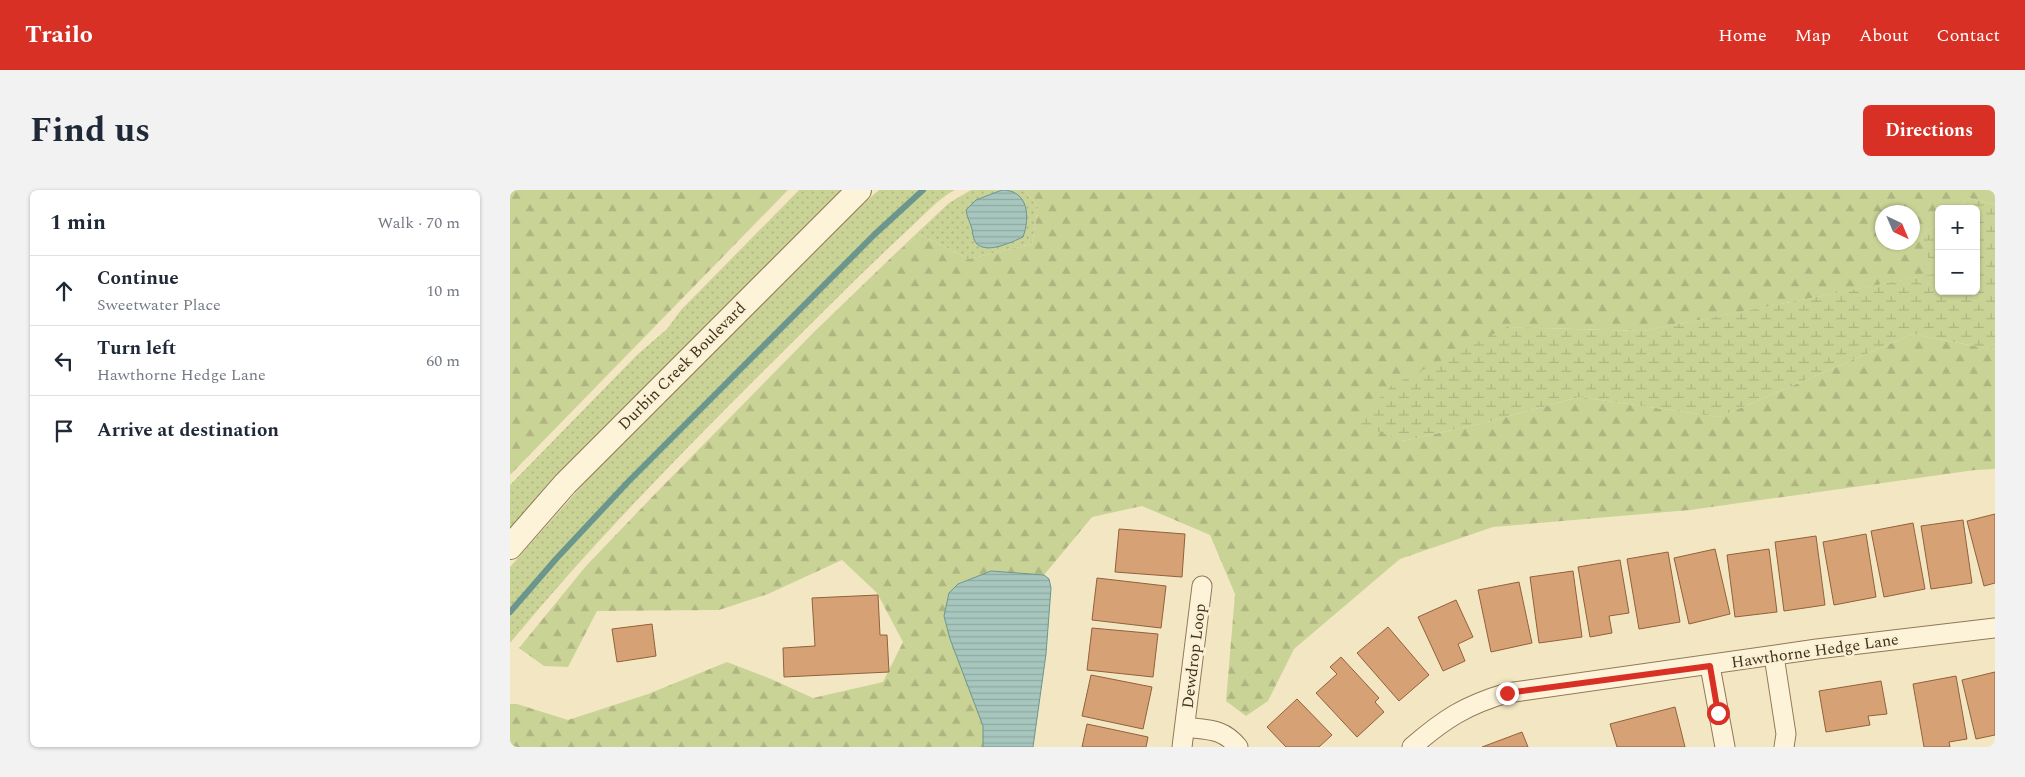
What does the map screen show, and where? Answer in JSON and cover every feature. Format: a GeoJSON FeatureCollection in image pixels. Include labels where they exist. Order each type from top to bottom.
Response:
{"type":"FeatureCollection","features":[{"type":"Feature","properties":{"kind":"street","name":"Durbin Creek Boulevard"},"geometry":{"type":"LineString","coordinates":[[510,547],[565,484],[859,190]]}},
{"type":"Feature","properties":{"kind":"street","name":"Dewdrop Loop"},"geometry":{"type":"LineString","coordinates":[[1182,747],[1202,586]]}},
{"type":"Feature","properties":{"kind":"street","name":"Hawthorne Hedge Lane"},"geometry":{"type":"LineString","coordinates":[[1412,747],[1452,715],[1479,701],[1507,693],[1995,628]]}},
{"type":"Feature","properties":{"kind":"street"},"geometry":{"type":"LineString","coordinates":[[1774,656],[1786,734],[1784,747]]}},
{"type":"Feature","properties":{"kind":"street"},"geometry":{"type":"LineString","coordinates":[[1710,666],[1724,747]]}},
{"type":"Feature","properties":{"kind":"street","name":"Dewdrop Loop"},"geometry":{"type":"LineString","coordinates":[[1185,727],[1216,731],[1230,737],[1238,747]]}},
{"type":"Feature","properties":{"kind":"green space"},"geometry":{"type":"Polygon","coordinates":[[[510,190],[788,190],[510,475],[510,190]]]}},
{"type":"Feature","properties":{"kind":"green space"},"geometry":{"type":"Polygon","coordinates":[[[799,190],[845,190],[510,531],[510,485],[638,354],[667,329],[681,310],[799,190]]]}},
{"type":"Feature","properties":{"kind":"green space"},"geometry":{"type":"Polygon","coordinates":[[[879,190],[955,190],[932,206],[707,428],[586,555],[510,643],[510,567],[587,480],[851,215],[879,190]]]}},
{"type":"Feature","properties":{"kind":"green space"},"geometry":{"type":"Polygon","coordinates":[[[971,190],[1025,190],[1038,207],[1032,244],[969,259],[921,235],[899,250],[949,203],[971,190]]]}},
{"type":"Feature","properties":{"kind":"green space"},"geometry":{"type":"Polygon","coordinates":[[[1025,190],[1995,190],[1995,205],[1969,198],[1960,205],[1935,205],[1935,225],[1921,236],[1934,274],[1643,331],[1507,327],[1402,441],[1484,423],[1579,397],[1719,417],[1913,334],[1995,350],[1995,469],[1975,470],[1690,510],[1493,527],[1400,559],[1294,649],[1268,701],[1246,716],[1226,701],[1235,594],[1210,535],[1142,506],[1092,517],[1044,575],[991,571],[958,584],[949,593],[944,616],[950,639],[983,726],[983,747],[510,747],[510,704],[517,704],[568,720],[648,694],[727,662],[813,698],[883,682],[903,642],[877,593],[842,560],[768,594],[719,610],[597,611],[568,667],[544,666],[519,648],[586,566],[814,332],[899,250],[921,235],[969,259],[1032,244],[1038,207],[1025,190]]]}},
{"type":"Feature","properties":{"kind":"green space"},"geometry":{"type":"Polygon","coordinates":[[[1969,198],[1995,205],[1995,350],[1913,334],[1719,417],[1579,397],[1484,423],[1402,441],[1357,423],[1391,386],[1507,327],[1643,331],[1933,274],[1921,236],[1935,225],[1935,295],[1980,295],[1980,205],[1960,205],[1969,198]]]}},
{"type":"Feature","properties":{"kind":"water"},"geometry":{"type":"Polygon","coordinates":[[[1002,190],[1011,191],[1018,195],[1025,206],[1027,214],[1023,237],[1000,246],[982,247],[977,244],[973,237],[966,210],[976,200],[1002,190]]]}},
{"type":"Feature","properties":{"kind":"water"},"geometry":{"type":"Polygon","coordinates":[[[991,571],[1044,575],[1049,579],[1051,588],[1046,654],[1033,747],[983,747],[983,726],[950,639],[944,616],[949,593],[958,584],[991,571]]]}},
{"type":"Feature","properties":{"kind":"building"},"geometry":{"type":"Polygon","coordinates":[[[1995,514],[1995,583],[1984,586],[1967,521],[1995,514]]]}},
{"type":"Feature","properties":{"kind":"building"},"geometry":{"type":"Polygon","coordinates":[[[1963,520],[1972,583],[1931,589],[1921,526],[1963,520]]]}},
{"type":"Feature","properties":{"kind":"building"},"geometry":{"type":"Polygon","coordinates":[[[1913,523],[1925,589],[1884,597],[1871,531],[1913,523]]]}},
{"type":"Feature","properties":{"kind":"building"},"geometry":{"type":"Polygon","coordinates":[[[1119,529],[1185,534],[1182,577],[1115,572],[1119,529]]]}},
{"type":"Feature","properties":{"kind":"building"},"geometry":{"type":"Polygon","coordinates":[[[1866,534],[1876,597],[1834,605],[1823,542],[1866,534]]]}},
{"type":"Feature","properties":{"kind":"building"},"geometry":{"type":"Polygon","coordinates":[[[1816,536],[1825,605],[1784,611],[1775,542],[1816,536]]]}},
{"type":"Feature","properties":{"kind":"building"},"geometry":{"type":"Polygon","coordinates":[[[1715,549],[1730,614],[1689,624],[1674,558],[1715,549]]]}},
{"type":"Feature","properties":{"kind":"building"},"geometry":{"type":"Polygon","coordinates":[[[1769,549],[1777,612],[1735,617],[1727,555],[1769,549]]]}},
{"type":"Feature","properties":{"kind":"building"},"geometry":{"type":"Polygon","coordinates":[[[1668,552],[1680,622],[1639,629],[1627,559],[1668,552]]]}},
{"type":"Feature","properties":{"kind":"building"},"geometry":{"type":"Polygon","coordinates":[[[1620,560],[1629,613],[1609,616],[1612,633],[1590,637],[1578,567],[1620,560]]]}},
{"type":"Feature","properties":{"kind":"building"},"geometry":{"type":"Polygon","coordinates":[[[1573,571],[1582,637],[1539,643],[1530,577],[1573,571]]]}},
{"type":"Feature","properties":{"kind":"building"},"geometry":{"type":"Polygon","coordinates":[[[1097,578],[1166,586],[1161,628],[1092,620],[1097,578]]]}},
{"type":"Feature","properties":{"kind":"building"},"geometry":{"type":"Polygon","coordinates":[[[1519,582],[1532,643],[1491,652],[1478,590],[1519,582]]]}},
{"type":"Feature","properties":{"kind":"building"},"geometry":{"type":"Polygon","coordinates":[[[878,595],[880,635],[887,635],[889,672],[784,677],[783,648],[815,646],[812,598],[878,595]]]}},
{"type":"Feature","properties":{"kind":"building"},"geometry":{"type":"Polygon","coordinates":[[[1456,600],[1473,637],[1458,644],[1465,661],[1443,671],[1418,617],[1456,600]]]}},
{"type":"Feature","properties":{"kind":"building"},"geometry":{"type":"Polygon","coordinates":[[[652,624],[656,656],[617,662],[612,629],[652,624]]]}},
{"type":"Feature","properties":{"kind":"building"},"geometry":{"type":"Polygon","coordinates":[[[1388,627],[1429,675],[1399,701],[1357,653],[1388,627]]]}},
{"type":"Feature","properties":{"kind":"building"},"geometry":{"type":"Polygon","coordinates":[[[1092,628],[1158,634],[1153,677],[1087,670],[1092,628]]]}},
{"type":"Feature","properties":{"kind":"building"},"geometry":{"type":"Polygon","coordinates":[[[1341,657],[1379,698],[1375,702],[1384,712],[1357,737],[1316,693],[1337,674],[1330,667],[1341,657]]]}},
{"type":"Feature","properties":{"kind":"building"},"geometry":{"type":"Polygon","coordinates":[[[1995,672],[1995,735],[1976,739],[1962,680],[1995,672]]]}},
{"type":"Feature","properties":{"kind":"building"},"geometry":{"type":"Polygon","coordinates":[[[1091,675],[1152,687],[1143,729],[1082,716],[1091,675]]]}},
{"type":"Feature","properties":{"kind":"building"},"geometry":{"type":"Polygon","coordinates":[[[1956,676],[1967,739],[1949,742],[1950,747],[1924,747],[1913,684],[1956,676]]]}},
{"type":"Feature","properties":{"kind":"building"},"geometry":{"type":"Polygon","coordinates":[[[1881,681],[1887,714],[1868,716],[1870,725],[1826,732],[1819,691],[1881,681]]]}},
{"type":"Feature","properties":{"kind":"building"},"geometry":{"type":"Polygon","coordinates":[[[1297,699],[1332,735],[1319,747],[1286,747],[1267,727],[1297,699]]]}},
{"type":"Feature","properties":{"kind":"building"},"geometry":{"type":"Polygon","coordinates":[[[1675,707],[1685,747],[1617,747],[1610,724],[1675,707]]]}},
{"type":"Feature","properties":{"kind":"building"},"geometry":{"type":"Polygon","coordinates":[[[1087,724],[1148,737],[1146,747],[1082,747],[1087,724]]]}},
{"type":"Feature","properties":{"kind":"building"},"geometry":{"type":"Polygon","coordinates":[[[1522,732],[1528,747],[1482,747],[1522,732]]]}},
{"type":"Feature","properties":{"kind":"waterway"},"geometry":{"type":"LineString","coordinates":[[510,612],[556,559],[627,483],[875,234],[923,190]]}},
{"type":"Feature","properties":{"kind":"route"},"geometry":{"type":"LineString","coordinates":[[1507,693],[1710,666],[1718,713]]}}]}
